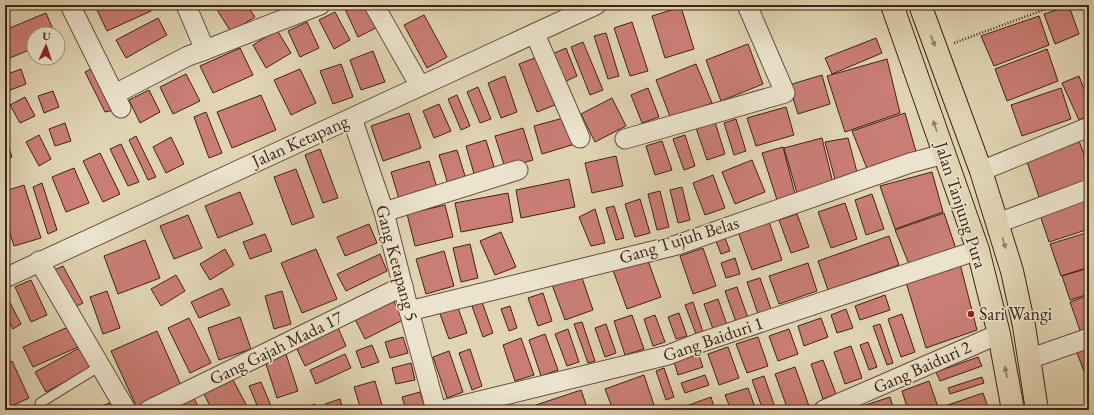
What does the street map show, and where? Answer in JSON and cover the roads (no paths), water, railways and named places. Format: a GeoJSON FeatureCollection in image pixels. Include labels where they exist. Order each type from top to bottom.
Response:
{"type":"FeatureCollection","features":[{"type":"Feature","properties":{"kind":"highway","name":"Jalan Tanjung Pura"},"geometry":{"type":"LineString","coordinates":[[892,5],[978,250],[999,334],[1013,410]]}},
{"type":"Feature","properties":{"kind":"highway","name":"Jalan Tanjung Pura"},"geometry":{"type":"LineString","coordinates":[[920,5],[981,171],[998,223],[1024,326],[1037,410]]}},
{"type":"Feature","properties":{"kind":"street"},"geometry":{"type":"LineString","coordinates":[[70,5],[118,101],[188,56],[320,5]]}},
{"type":"Feature","properties":{"kind":"street"},"geometry":{"type":"LineString","coordinates":[[186,5],[205,50]]}},
{"type":"Feature","properties":{"kind":"street"},"geometry":{"type":"LineString","coordinates":[[374,5],[420,86]]}},
{"type":"Feature","properties":{"kind":"street","name":"Jalan Ketapang"},"geometry":{"type":"LineString","coordinates":[[5,278],[596,5]]}},
{"type":"Feature","properties":{"kind":"street"},"geometry":{"type":"LineString","coordinates":[[625,139],[785,93],[747,5]]}},
{"type":"Feature","properties":{"kind":"street"},"geometry":{"type":"LineString","coordinates":[[535,34],[580,138]]}},
{"type":"Feature","properties":{"kind":"street","name":"Gang Ketapang 5"},"geometry":{"type":"LineString","coordinates":[[352,118],[384,212],[436,410]]}},
{"type":"Feature","properties":{"kind":"street"},"geometry":{"type":"LineString","coordinates":[[981,171],[1089,127]]}},
{"type":"Feature","properties":{"kind":"street","name":"Gang Tujuh Belas"},"geometry":{"type":"LineString","coordinates":[[409,311],[677,244],[910,163],[944,154]]}},
{"type":"Feature","properties":{"kind":"street"},"geometry":{"type":"LineString","coordinates":[[384,212],[518,170]]}},
{"type":"Feature","properties":{"kind":"street"},"geometry":{"type":"LineString","coordinates":[[998,223],[1089,189]]}},
{"type":"Feature","properties":{"kind":"street","name":"Gang Baiduri 1"},"geometry":{"type":"LineString","coordinates":[[444,410],[668,355],[696,344],[978,250]]}},
{"type":"Feature","properties":{"kind":"street"},"geometry":{"type":"LineString","coordinates":[[39,261],[126,410]]}},
{"type":"Feature","properties":{"kind":"street","name":"Gang Gajah Mada 17"},"geometry":{"type":"LineString","coordinates":[[149,410],[403,286]]}},
{"type":"Feature","properties":{"kind":"street","name":"Gang Baiduri 2"},"geometry":{"type":"LineString","coordinates":[[824,410],[999,334]]}},
{"type":"Feature","properties":{"kind":"street"},"geometry":{"type":"LineString","coordinates":[[1029,359],[1089,338]]}},
{"type":"Feature","properties":{"kind":"lane"},"geometry":{"type":"LineString","coordinates":[[40,403],[100,366]]}},
{"type":"Feature","properties":{"kind":"place","name":"Sari Wangi"},"geometry":{"type":"Point","coordinates":[971,314]}}]}
